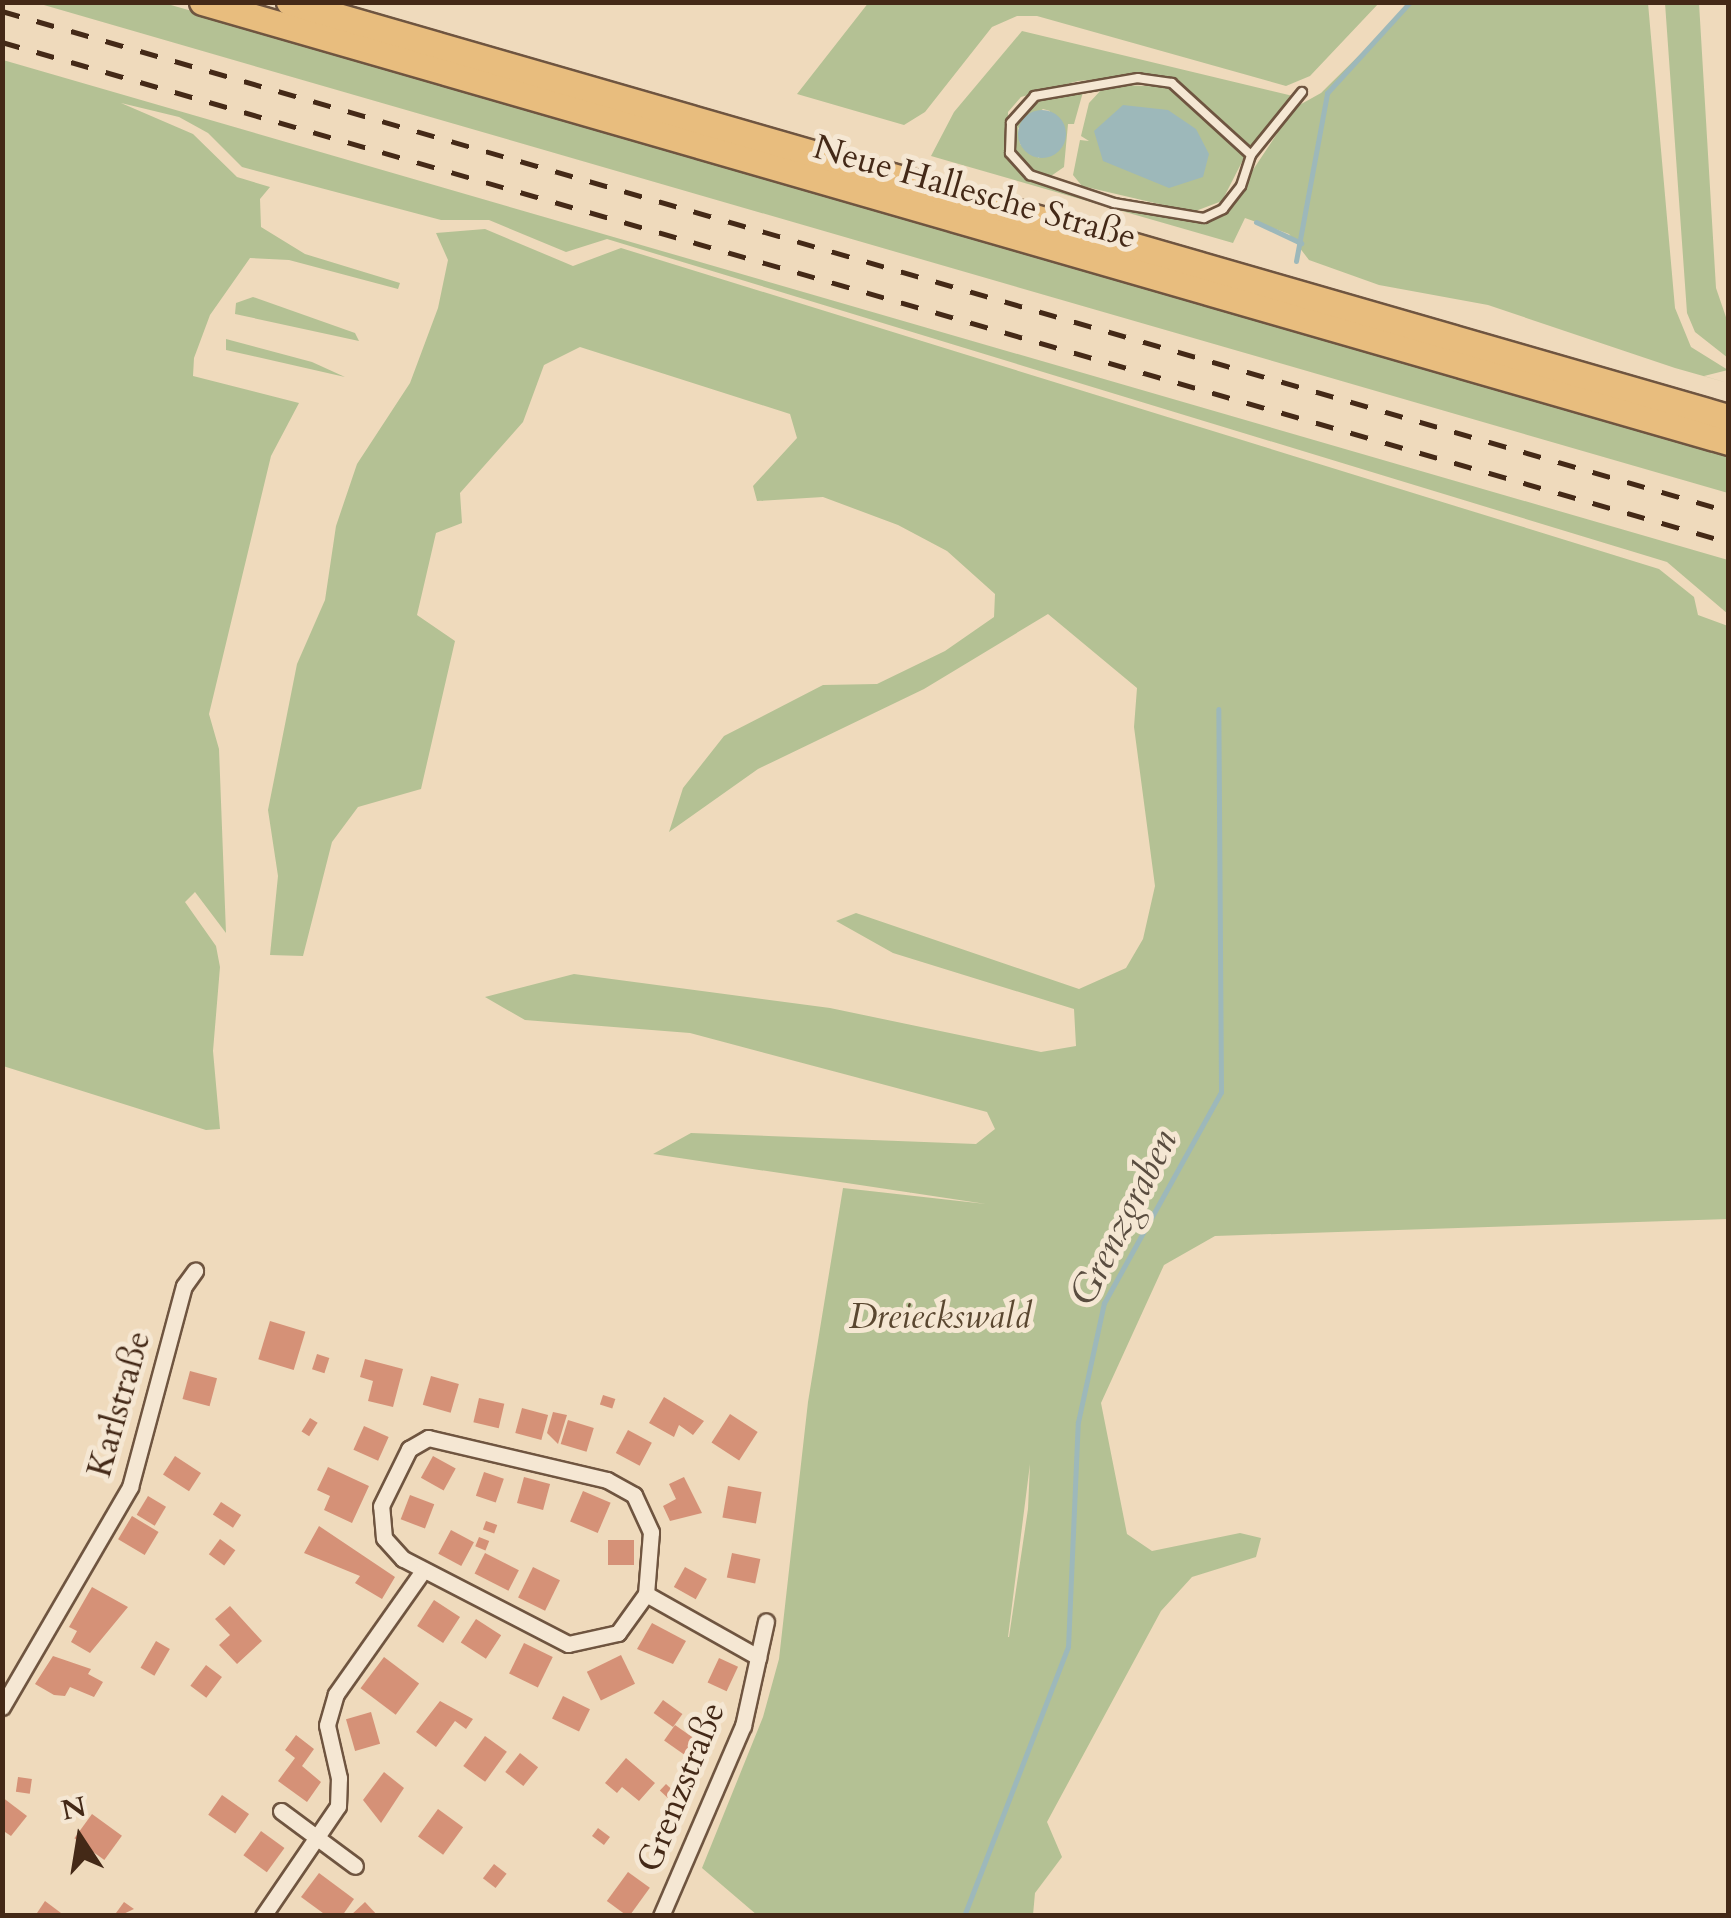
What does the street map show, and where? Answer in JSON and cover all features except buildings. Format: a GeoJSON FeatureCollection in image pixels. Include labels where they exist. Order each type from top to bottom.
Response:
{"type":"FeatureCollection","features":[{"type":"Feature","properties":{"kind":"main road","name":"Neue Hallesche Straße"},"geometry":{"type":"LineString","coordinates":[[202,2],[1728,442]]}},
{"type":"Feature","properties":{"kind":"main road","name":"Neue Hallesche Straße"},"geometry":{"type":"LineString","coordinates":[[289,2],[1728,418]]}},
{"type":"Feature","properties":{"kind":"street","name":"Karlstraße"},"geometry":{"type":"LineString","coordinates":[[2,1706],[130,1487],[184,1286],[195,1271]]}},
{"type":"Feature","properties":{"kind":"street"},"geometry":{"type":"LineString","coordinates":[[428,1438],[450,1438],[606,1480],[634,1495],[652,1532],[646,1594],[618,1633],[568,1644],[422,1572],[384,1538],[381,1506],[410,1449],[428,1438]]}},
{"type":"Feature","properties":{"kind":"street"},"geometry":{"type":"LineString","coordinates":[[263,1916],[338,1806],[340,1778],[327,1724],[336,1694],[422,1572]]}},
{"type":"Feature","properties":{"kind":"street"},"geometry":{"type":"LineString","coordinates":[[646,1594],[758,1658]]}},
{"type":"Feature","properties":{"kind":"street","name":"Grenzstraße"},"geometry":{"type":"LineString","coordinates":[[661,1916],[743,1726],[766,1621]]}},
{"type":"Feature","properties":{"kind":"street"},"geometry":{"type":"LineString","coordinates":[[281,1811],[355,1866]]}},
{"type":"Feature","properties":{"kind":"lane"},"geometry":{"type":"LineString","coordinates":[[1251,155],[1172,83],[1138,78],[1036,96],[1010,123],[1010,153],[1030,175],[1180,219],[1223,209],[1241,186],[1251,155],[1302,92]]}},
{"type":"Feature","properties":{"kind":"green space"},"geometry":{"type":"Polygon","coordinates":[[[869,2],[1379,3],[1310,76],[1286,86],[1037,16],[1017,16],[992,27],[925,112],[904,125],[797,94],[869,2]]]}},
{"type":"Feature","properties":{"kind":"green space"},"geometry":{"type":"Polygon","coordinates":[[[37,3],[164,3],[1728,453],[1728,493],[37,3]]]}},
{"type":"Feature","properties":{"kind":"green space"},"geometry":{"type":"Polygon","coordinates":[[[1412,3],[1648,3],[1675,308],[1691,347],[1728,370],[1704,376],[1728,383],[1675,368],[1488,305],[1379,285],[1309,260],[1289,234],[1245,218],[1233,243],[931,156],[954,112],[1022,31],[1293,96],[1252,149],[1172,80],[1139,76],[1078,81],[1021,97],[1008,112],[1009,154],[1035,183],[1204,224],[1225,212],[1294,108],[1321,93],[1412,3]]]}},
{"type":"Feature","properties":{"kind":"green space"},"geometry":{"type":"Polygon","coordinates":[[[1665,3],[1699,3],[1716,288],[1728,323],[1728,358],[1695,332],[1687,313],[1665,3]]]}},
{"type":"Feature","properties":{"kind":"green space"},"geometry":{"type":"Polygon","coordinates":[[[3,60],[1728,560],[1728,614],[1667,562],[607,239],[566,252],[489,220],[441,220],[242,167],[208,133],[179,117],[121,103],[193,134],[237,177],[270,187],[260,199],[261,227],[305,254],[400,283],[398,289],[289,260],[250,258],[210,315],[194,358],[193,376],[299,403],[271,456],[209,714],[219,749],[226,933],[195,892],[185,902],[216,946],[220,967],[213,1051],[220,1129],[206,1130],[3,1066],[3,60]]]}},
{"type":"Feature","properties":{"kind":"green space"},"geometry":{"type":"Polygon","coordinates":[[[1121,85],[1170,87],[1245,156],[1222,201],[1193,212],[1082,186],[1073,175],[1080,140],[1089,141],[1081,136],[1089,103],[1102,89],[1121,85]]]}},
{"type":"Feature","properties":{"kind":"green space"},"geometry":{"type":"Polygon","coordinates":[[[1083,92],[1074,124],[1068,124],[1064,167],[1051,176],[1033,171],[1014,151],[1016,120],[1039,98],[1083,92]],[[1043,109],[1018,128],[1020,144],[1039,158],[1050,111],[1043,109]]]}},
{"type":"Feature","properties":{"kind":"green space","name":"Dreieckswald"},"geometry":{"type":"Polygon","coordinates":[[[485,229],[573,266],[621,248],[1659,569],[1694,597],[1698,615],[1728,626],[1728,1219],[1215,1236],[1164,1265],[1101,1403],[1127,1534],[1152,1551],[1240,1533],[1261,1538],[1256,1557],[1192,1577],[1161,1611],[1047,1822],[1062,1857],[1035,1893],[1033,1915],[757,1915],[702,1868],[763,1717],[779,1659],[808,1402],[843,1188],[986,1204],[653,1154],[691,1133],[976,1144],[995,1129],[987,1112],[690,1033],[525,1020],[485,997],[574,974],[830,1008],[1041,1052],[1076,1046],[1074,1009],[893,953],[836,921],[856,913],[1079,989],[1126,968],[1143,939],[1155,886],[1134,727],[1137,688],[1048,614],[924,689],[758,769],[669,832],[683,788],[724,736],[823,685],[877,684],[945,651],[994,617],[995,594],[947,551],[898,525],[823,497],[757,501],[753,486],[797,438],[790,414],[580,347],[544,365],[523,422],[460,493],[462,523],[436,533],[417,615],[455,641],[421,789],[358,807],[332,842],[303,956],[270,955],[278,876],[268,810],[297,664],[325,600],[336,526],[357,464],[410,383],[438,308],[448,260],[436,233],[485,229]],[[1030,1464],[1008,1637],[1009,1637],[1028,1509],[1030,1464]]]}},
{"type":"Feature","properties":{"kind":"green space"},"geometry":{"type":"Polygon","coordinates":[[[253,297],[355,333],[359,341],[235,314],[236,303],[253,297]]]}},
{"type":"Feature","properties":{"kind":"green space"},"geometry":{"type":"Polygon","coordinates":[[[226,339],[312,362],[345,377],[226,350],[226,339]]]}},
{"type":"Feature","properties":{"kind":"water"},"geometry":{"type":"Polygon","coordinates":[[[1123,105],[1168,110],[1196,129],[1209,154],[1203,177],[1169,188],[1103,161],[1094,131],[1123,105]]]}},
{"type":"Feature","properties":{"kind":"water"},"geometry":{"type":"Polygon","coordinates":[[[1042,110],[1059,117],[1066,134],[1059,151],[1042,158],[1025,151],[1018,134],[1025,117],[1042,110]]]}},
{"type":"Feature","properties":{"kind":"waterway"},"geometry":{"type":"LineString","coordinates":[[1296,261],[1327,93],[1410,2]]}},
{"type":"Feature","properties":{"kind":"waterway"},"geometry":{"type":"LineString","coordinates":[[1256,222],[1301,243]]}},
{"type":"Feature","properties":{"kind":"waterway","name":"Grenzgraben"},"geometry":{"type":"LineString","coordinates":[[964,1916],[1068,1647],[1078,1422],[1104,1303],[1221,1092],[1218,709]]}},
{"type":"Feature","properties":{"kind":"railway"},"geometry":{"type":"LineString","coordinates":[[2,11],[1728,511]]}},
{"type":"Feature","properties":{"kind":"railway"},"geometry":{"type":"LineString","coordinates":[[2,42],[1728,542]]}}]}
